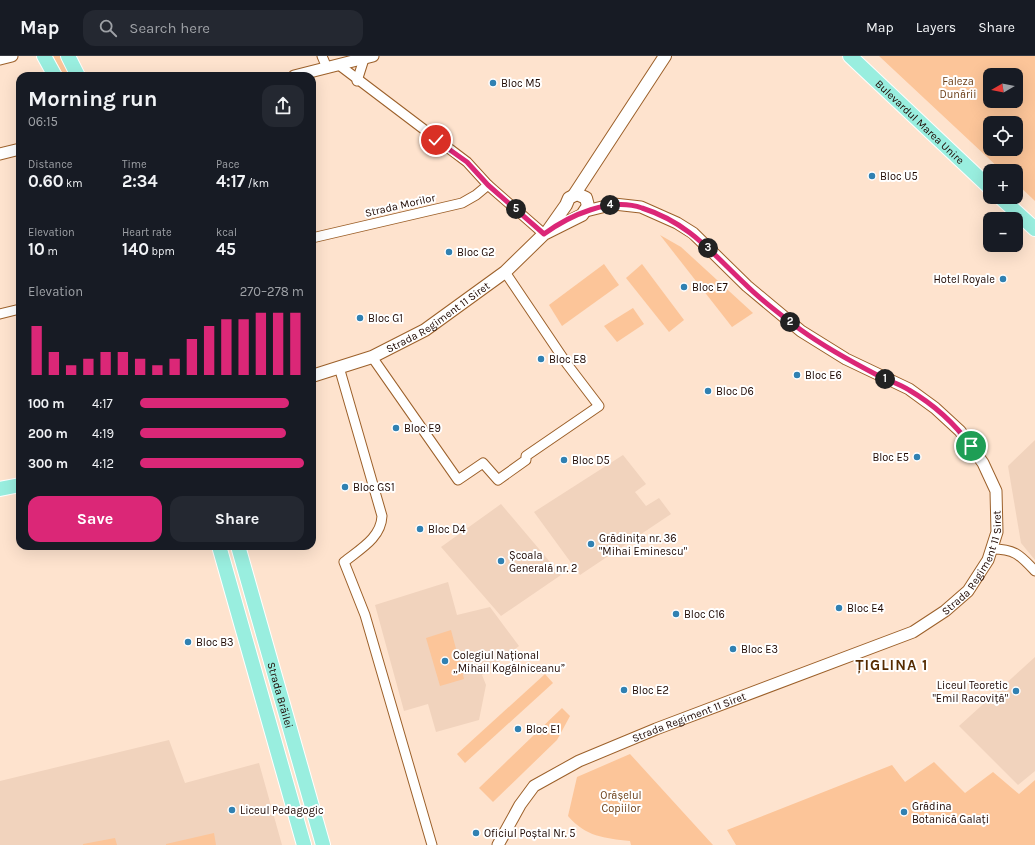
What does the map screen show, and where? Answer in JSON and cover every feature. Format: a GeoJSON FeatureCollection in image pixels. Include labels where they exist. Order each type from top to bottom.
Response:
{"type":"FeatureCollection","features":[{"type":"Feature","properties":{"kind":"main road"},"geometry":{"type":"LineString","coordinates":[[44,56],[53,72]]}},
{"type":"Feature","properties":{"kind":"main road"},"geometry":{"type":"LineString","coordinates":[[68,56],[76,72]]}},
{"type":"Feature","properties":{"kind":"main road"},"geometry":{"type":"LineString","coordinates":[[582,204],[590,172],[665,56]]}},
{"type":"Feature","properties":{"kind":"main road","name":"Bulevardul Marea Unire"},"geometry":{"type":"LineString","coordinates":[[850,56],[983,181]]}},
{"type":"Feature","properties":{"kind":"main road","name":"Strada Regiment 11 Siret"},"geometry":{"type":"LineString","coordinates":[[316,375],[372,357],[425,330],[505,272],[546,233],[582,204],[569,198],[567,207],[546,233]]}},
{"type":"Feature","properties":{"kind":"main road"},"geometry":{"type":"LineString","coordinates":[[1008,204],[1035,229]]}},
{"type":"Feature","properties":{"kind":"main road"},"geometry":{"type":"LineString","coordinates":[[0,489],[16,486]]}},
{"type":"Feature","properties":{"kind":"main road","name":"Strada Brăilei"},"geometry":{"type":"LineString","coordinates":[[220,550],[304,845]]}},
{"type":"Feature","properties":{"kind":"main road","name":"Strada Brăilei"},"geometry":{"type":"LineString","coordinates":[[239,550],[323,845]]}},
{"type":"Feature","properties":{"kind":"street"},"geometry":{"type":"LineString","coordinates":[[0,59],[12,56]]}},
{"type":"Feature","properties":{"kind":"street"},"geometry":{"type":"LineString","coordinates":[[322,56],[327,68]]}},
{"type":"Feature","properties":{"kind":"street"},"geometry":{"type":"LineString","coordinates":[[310,72],[368,57]]}},
{"type":"Feature","properties":{"kind":"street"},"geometry":{"type":"LineString","coordinates":[[357,81],[368,57]]}},
{"type":"Feature","properties":{"kind":"street"},"geometry":{"type":"LineString","coordinates":[[339,65],[357,81],[467,162],[488,185],[546,233]]}},
{"type":"Feature","properties":{"kind":"street"},"geometry":{"type":"LineString","coordinates":[[0,154],[16,150]]}},
{"type":"Feature","properties":{"kind":"street","name":"Strada Morilor"},"geometry":{"type":"LineString","coordinates":[[316,237],[462,203],[476,195],[488,185]]}},
{"type":"Feature","properties":{"kind":"street","name":"Strada Regiment 11 Siret"},"geometry":{"type":"LineString","coordinates":[[498,845],[526,796],[540,782],[579,760],[656,729],[913,632],[935,618],[968,591],[988,560],[996,532],[996,491],[983,463],[960,431],[935,408],[909,389],[846,359],[801,330],[746,286],[693,233],[677,223],[641,207],[582,204]]}},
{"type":"Feature","properties":{"kind":"street"},"geometry":{"type":"LineString","coordinates":[[372,357],[458,480],[483,463],[498,480],[526,460],[526,456],[599,406],[567,364],[505,272]]}},
{"type":"Feature","properties":{"kind":"street"},"geometry":{"type":"LineString","coordinates":[[0,314],[16,310]]}},
{"type":"Feature","properties":{"kind":"street"},"geometry":{"type":"LineString","coordinates":[[339,367],[382,516],[382,525],[376,535],[344,562],[365,615],[432,845]]}},
{"type":"Feature","properties":{"kind":"street"},"geometry":{"type":"LineString","coordinates":[[992,549],[1010,550],[1018,553],[1035,571]]}},
{"type":"Feature","properties":{"kind":"shaded area"},"geometry":{"type":"Polygon","coordinates":[[[1035,440],[1035,560],[1021,543],[1008,466],[1035,440]]]}},
{"type":"Feature","properties":{"kind":"shaded area","name":"Grădinița nr. 36 \"Mihai Eminescu\""},"geometry":{"type":"Polygon","coordinates":[[[623,455],[646,484],[635,492],[646,506],[659,498],[671,514],[580,575],[534,512],[623,455]]]}},
{"type":"Feature","properties":{"kind":"shaded area","name":"Școala Generală nr. 2"},"geometry":{"type":"Polygon","coordinates":[[[501,504],[561,575],[501,616],[441,547],[501,504]]]}},
{"type":"Feature","properties":{"kind":"shaded area","name":"Colegiul Național „Mihail Kogălniceanu”"},"geometry":{"type":"Polygon","coordinates":[[[448,582],[457,615],[490,607],[519,646],[482,675],[486,685],[479,720],[436,732],[428,704],[404,711],[375,605],[448,582]]]}},
{"type":"Feature","properties":{"kind":"shaded area","name":"Liceul Teoretic \"Emil Racoviță\""},"geometry":{"type":"Polygon","coordinates":[[[1035,657],[1035,771],[1018,785],[959,726],[1035,657]]]}},
{"type":"Feature","properties":{"kind":"shaded area"},"geometry":{"type":"Polygon","coordinates":[[[169,740],[185,783],[259,763],[282,845],[0,845],[0,781],[169,740]]]}},
{"type":"Feature","properties":{"kind":"green space"},"geometry":{"type":"Polygon","coordinates":[[[53,56],[63,56],[71,72],[62,72],[53,56]]]}},
{"type":"Feature","properties":{"kind":"green space","name":"Faleza Dunării"},"geometry":{"type":"Polygon","coordinates":[[[879,56],[1035,56],[1035,201],[1023,190],[1023,164],[995,164],[986,156],[1023,156],[1023,116],[983,116],[983,153],[879,56]]]}},
{"type":"Feature","properties":{"kind":"green space"},"geometry":{"type":"Polygon","coordinates":[[[660,235],[681,247],[753,313],[732,327],[660,235]]]}},
{"type":"Feature","properties":{"kind":"green space"},"geometry":{"type":"Polygon","coordinates":[[[604,264],[619,285],[562,326],[549,305],[604,264]]]}},
{"type":"Feature","properties":{"kind":"green space"},"geometry":{"type":"Polygon","coordinates":[[[642,264],[684,320],[669,332],[626,278],[642,264]]]}},
{"type":"Feature","properties":{"kind":"green space"},"geometry":{"type":"Polygon","coordinates":[[[633,308],[644,324],[617,342],[604,326],[633,308]]]}},
{"type":"Feature","properties":{"kind":"green space"},"geometry":{"type":"Polygon","coordinates":[[[451,630],[464,679],[440,686],[426,638],[451,630]]]}},
{"type":"Feature","properties":{"kind":"green space"},"geometry":{"type":"Polygon","coordinates":[[[545,674],[553,683],[465,763],[457,754],[545,674]]]}},
{"type":"Feature","properties":{"kind":"green space"},"geometry":{"type":"Polygon","coordinates":[[[562,708],[570,716],[557,740],[493,802],[479,788],[562,708]]]}},
{"type":"Feature","properties":{"kind":"green space","name":"Orășelul Copiilor"},"geometry":{"type":"Polygon","coordinates":[[[630,754],[713,845],[631,845],[630,841],[612,839],[589,832],[575,823],[568,816],[577,777],[630,754]]]}},
{"type":"Feature","properties":{"kind":"green space","name":"Grădina Botanică Galați"},"geometry":{"type":"Polygon","coordinates":[[[934,762],[965,793],[993,772],[1019,794],[1035,780],[1035,845],[736,845],[727,830],[892,765],[905,782],[934,762]]]}},
{"type":"Feature","properties":{"kind":"green space"},"geometry":{"type":"Polygon","coordinates":[[[214,833],[216,845],[166,845],[166,844],[214,833]]]}},
{"type":"Feature","properties":{"kind":"green space"},"geometry":{"type":"Polygon","coordinates":[[[115,838],[117,845],[83,845],[83,844],[115,838]]]}},
{"type":"Feature","properties":{"kind":"place","name":"Bloc M5"},"geometry":{"type":"Point","coordinates":[493,83]}},
{"type":"Feature","properties":{"kind":"place","name":"Bloc U5"},"geometry":{"type":"Point","coordinates":[872,176]}},
{"type":"Feature","properties":{"kind":"place","name":"Bloc G2"},"geometry":{"type":"Point","coordinates":[449,252]}},
{"type":"Feature","properties":{"kind":"place","name":"Hotel Royale"},"geometry":{"type":"Point","coordinates":[1003,279]}},
{"type":"Feature","properties":{"kind":"place","name":"Bloc E7"},"geometry":{"type":"Point","coordinates":[684,287]}},
{"type":"Feature","properties":{"kind":"place","name":"Bloc G1"},"geometry":{"type":"Point","coordinates":[360,318]}},
{"type":"Feature","properties":{"kind":"place","name":"Bloc E8"},"geometry":{"type":"Point","coordinates":[541,359]}},
{"type":"Feature","properties":{"kind":"place","name":"Bloc E6"},"geometry":{"type":"Point","coordinates":[797,375]}},
{"type":"Feature","properties":{"kind":"place","name":"Bloc D6"},"geometry":{"type":"Point","coordinates":[708,391]}},
{"type":"Feature","properties":{"kind":"place","name":"Bloc E9"},"geometry":{"type":"Point","coordinates":[396,428]}},
{"type":"Feature","properties":{"kind":"place","name":"Bloc E5"},"geometry":{"type":"Point","coordinates":[917,457]}},
{"type":"Feature","properties":{"kind":"place","name":"Bloc D5"},"geometry":{"type":"Point","coordinates":[564,460]}},
{"type":"Feature","properties":{"kind":"place","name":"Bloc GS1"},"geometry":{"type":"Point","coordinates":[345,487]}},
{"type":"Feature","properties":{"kind":"place","name":"Bloc D4"},"geometry":{"type":"Point","coordinates":[420,529]}},
{"type":"Feature","properties":{"kind":"place","name":"Grădinița nr. 36 \"Mihai Eminescu\""},"geometry":{"type":"Point","coordinates":[591,544]}},
{"type":"Feature","properties":{"kind":"place","name":"Școala Generală nr. 2"},"geometry":{"type":"Point","coordinates":[501,561]}},
{"type":"Feature","properties":{"kind":"place","name":"Bloc E4"},"geometry":{"type":"Point","coordinates":[839,608]}},
{"type":"Feature","properties":{"kind":"place","name":"Bloc C16"},"geometry":{"type":"Point","coordinates":[676,614]}},
{"type":"Feature","properties":{"kind":"place","name":"Bloc B3"},"geometry":{"type":"Point","coordinates":[188,642]}},
{"type":"Feature","properties":{"kind":"place","name":"Bloc E3"},"geometry":{"type":"Point","coordinates":[733,649]}},
{"type":"Feature","properties":{"kind":"place","name":"Colegiul Național „Mihail Kogălniceanu”"},"geometry":{"type":"Point","coordinates":[445,661]}},
{"type":"Feature","properties":{"kind":"place","name":"Bloc E2"},"geometry":{"type":"Point","coordinates":[624,690]}},
{"type":"Feature","properties":{"kind":"place","name":"Liceul Teoretic \"Emil Racoviță\""},"geometry":{"type":"Point","coordinates":[1016,691]}},
{"type":"Feature","properties":{"kind":"place","name":"Bloc E1"},"geometry":{"type":"Point","coordinates":[518,729]}},
{"type":"Feature","properties":{"kind":"place","name":"Liceul Pedagogic"},"geometry":{"type":"Point","coordinates":[232,810]}},
{"type":"Feature","properties":{"kind":"place","name":"Grădina Botanică Galați"},"geometry":{"type":"Point","coordinates":[904,812]}},
{"type":"Feature","properties":{"kind":"place","name":"Oficiul Poștal Nr. 5"},"geometry":{"type":"Point","coordinates":[476,833]}},
{"type":"Feature","properties":{"kind":"district","name":"ȚIGLINA 1"},"geometry":{"type":"Point","coordinates":[892,665]}},
{"type":"Feature","properties":{"kind":"route"},"geometry":{"type":"LineString","coordinates":[[436,140],[467,162],[488,185],[544,234],[577,216],[582,215],[586,211],[614,204],[641,207],[677,223],[693,233],[746,286],[801,330],[846,359],[909,389],[935,408],[960,431],[971,446]]}}]}
